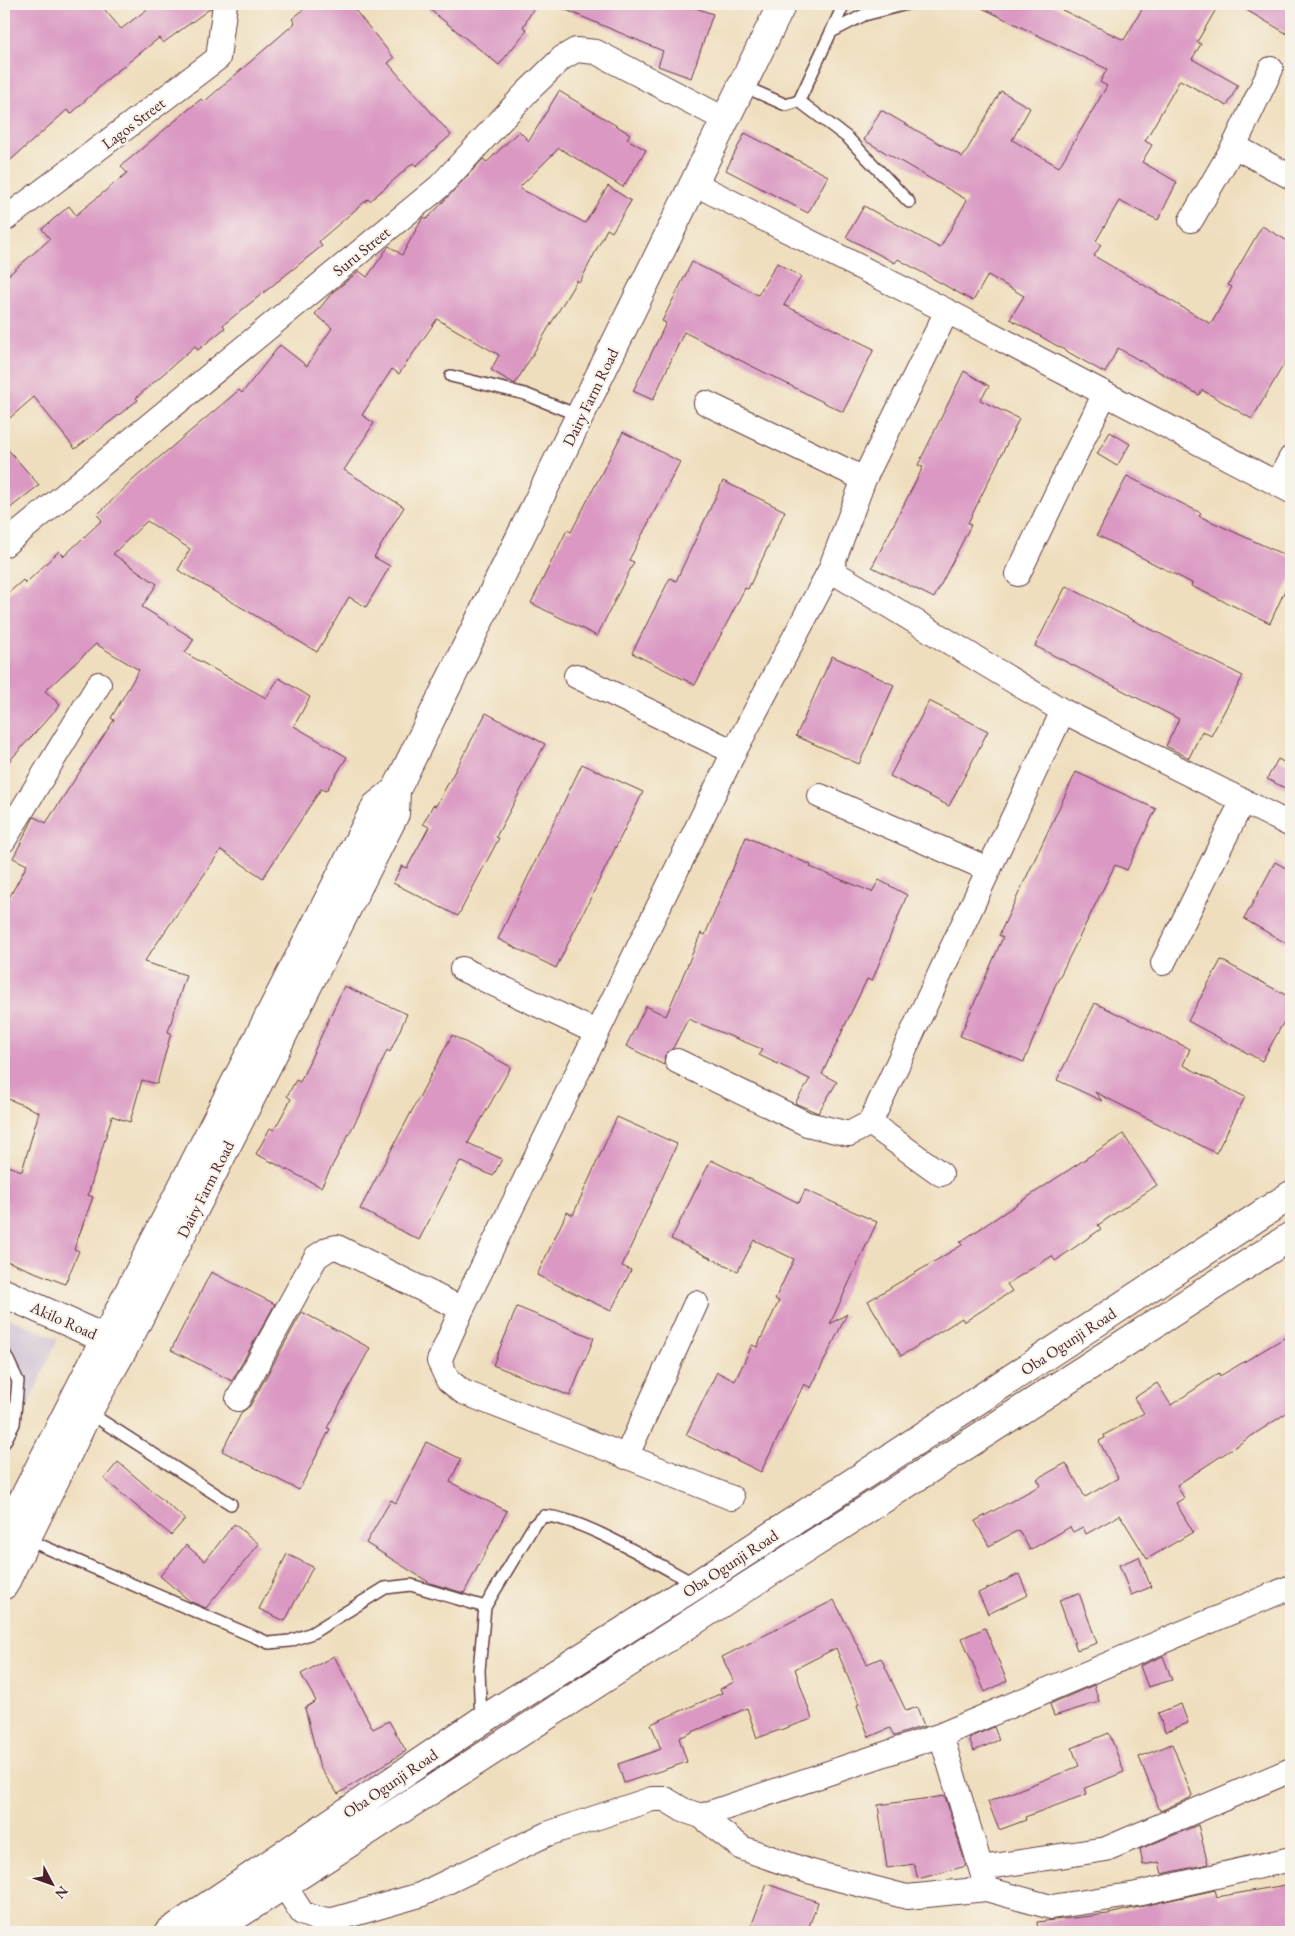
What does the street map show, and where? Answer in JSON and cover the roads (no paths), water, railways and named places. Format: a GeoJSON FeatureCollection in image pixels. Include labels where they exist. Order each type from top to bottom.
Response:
{"type":"FeatureCollection","features":[{"type":"Feature","properties":{"kind":"main road","name":"Dairy Farm Road"},"geometry":{"type":"LineString","coordinates":[[4,1584],[15,1538],[115,1343],[395,814],[396,790],[782,4]]}},
{"type":"Feature","properties":{"kind":"main road","name":"Oba Ogunji Road"},"geometry":{"type":"LineString","coordinates":[[223,1927],[278,1875],[481,1721],[696,1585],[1291,1195]]}},
{"type":"Feature","properties":{"kind":"main road","name":"Oba Ogunji Road"},"geometry":{"type":"LineString","coordinates":[[169,1932],[278,1875],[780,1565],[1291,1236]]}},
{"type":"Feature","properties":{"kind":"main road","name":"Akilo Road"},"geometry":{"type":"LineString","coordinates":[[4,1293],[115,1343]]}},
{"type":"Feature","properties":{"kind":"main road","name":"Dairy Farm Road"},"geometry":{"type":"LineString","coordinates":[[15,1538],[88,1412],[115,1343]]}},
{"type":"Feature","properties":{"kind":"main road"},"geometry":{"type":"LineString","coordinates":[[764,1540],[780,1565]]}},
{"type":"Feature","properties":{"kind":"street","name":"Lagos Street"},"geometry":{"type":"LineString","coordinates":[[4,220],[218,58],[225,4]]}},
{"type":"Feature","properties":{"kind":"street","name":"Suru Street"},"geometry":{"type":"LineString","coordinates":[[4,545],[440,186],[527,92],[562,58],[576,50],[596,52],[726,120]]}},
{"type":"Feature","properties":{"kind":"street"},"geometry":{"type":"LineString","coordinates":[[1191,220],[1234,146],[1270,69]]}},
{"type":"Feature","properties":{"kind":"street"},"geometry":{"type":"LineString","coordinates":[[1234,146],[1291,177]]}},
{"type":"Feature","properties":{"kind":"street"},"geometry":{"type":"LineString","coordinates":[[694,184],[947,312],[1284,488],[1291,458]]}},
{"type":"Feature","properties":{"kind":"street"},"geometry":{"type":"LineString","coordinates":[[732,1498],[463,1392],[448,1380],[439,1361],[462,1309],[596,1032],[734,752],[830,570],[864,479],[947,312]]}},
{"type":"Feature","properties":{"kind":"street"},"geometry":{"type":"LineString","coordinates":[[1018,574],[1104,395]]}},
{"type":"Feature","properties":{"kind":"street"},"geometry":{"type":"LineString","coordinates":[[706,402],[864,479]]}},
{"type":"Feature","properties":{"kind":"street"},"geometry":{"type":"LineString","coordinates":[[830,570],[1063,711],[1291,825]]}},
{"type":"Feature","properties":{"kind":"street"},"geometry":{"type":"LineString","coordinates":[[576,676],[734,752]]}},
{"type":"Feature","properties":{"kind":"street"},"geometry":{"type":"LineString","coordinates":[[4,840],[99,684]]}},
{"type":"Feature","properties":{"kind":"street"},"geometry":{"type":"LineString","coordinates":[[677,1060],[807,1124],[849,1134],[870,1123],[1063,711]]}},
{"type":"Feature","properties":{"kind":"street"},"geometry":{"type":"LineString","coordinates":[[820,796],[988,869]]}},
{"type":"Feature","properties":{"kind":"street"},"geometry":{"type":"LineString","coordinates":[[1163,963],[1243,800]]}},
{"type":"Feature","properties":{"kind":"street"},"geometry":{"type":"LineString","coordinates":[[462,969],[596,1032]]}},
{"type":"Feature","properties":{"kind":"street"},"geometry":{"type":"LineString","coordinates":[[870,1123],[941,1174]]}},
{"type":"Feature","properties":{"kind":"street"},"geometry":{"type":"LineString","coordinates":[[238,1399],[316,1257],[328,1249],[337,1247],[462,1309]]}},
{"type":"Feature","properties":{"kind":"street"},"geometry":{"type":"LineString","coordinates":[[626,1457],[696,1303]]}},
{"type":"Feature","properties":{"kind":"street"},"geometry":{"type":"LineString","coordinates":[[701,1816],[941,1735],[1291,1588]]}},
{"type":"Feature","properties":{"kind":"street"},"geometry":{"type":"LineString","coordinates":[[941,1735],[984,1878]]}},
{"type":"Feature","properties":{"kind":"street"},"geometry":{"type":"LineString","coordinates":[[278,1875],[302,1913],[317,1919],[333,1920],[420,1895],[547,1834],[652,1799],[666,1799],[682,1810],[701,1816],[742,1848],[808,1871],[907,1897],[1106,1849],[1291,1770]]}},
{"type":"Feature","properties":{"kind":"street"},"geometry":{"type":"LineString","coordinates":[[984,1878],[1052,1907],[1137,1894],[1291,1859]]}},
{"type":"Feature","properties":{"kind":"lane"},"geometry":{"type":"LineString","coordinates":[[743,86],[786,105],[799,101],[844,4]]}},
{"type":"Feature","properties":{"kind":"lane"},"geometry":{"type":"LineString","coordinates":[[831,32],[864,15],[907,4]]}},
{"type":"Feature","properties":{"kind":"lane"},"geometry":{"type":"LineString","coordinates":[[799,101],[848,138],[909,202]]}},
{"type":"Feature","properties":{"kind":"lane"},"geometry":{"type":"LineString","coordinates":[[452,376],[525,394],[580,416]]}},
{"type":"Feature","properties":{"kind":"lane"},"geometry":{"type":"LineString","coordinates":[[4,1352],[18,1381],[14,1424],[4,1443]]}},
{"type":"Feature","properties":{"kind":"lane"},"geometry":{"type":"LineString","coordinates":[[88,1412],[231,1504]]}},
{"type":"Feature","properties":{"kind":"lane"},"geometry":{"type":"LineString","coordinates":[[481,1721],[479,1670],[486,1607],[534,1525],[544,1516],[556,1517],[601,1535],[696,1585]]}},
{"type":"Feature","properties":{"kind":"lane"},"geometry":{"type":"LineString","coordinates":[[15,1538],[269,1643],[290,1641],[312,1633],[385,1588],[410,1585],[486,1607]]}}]}
